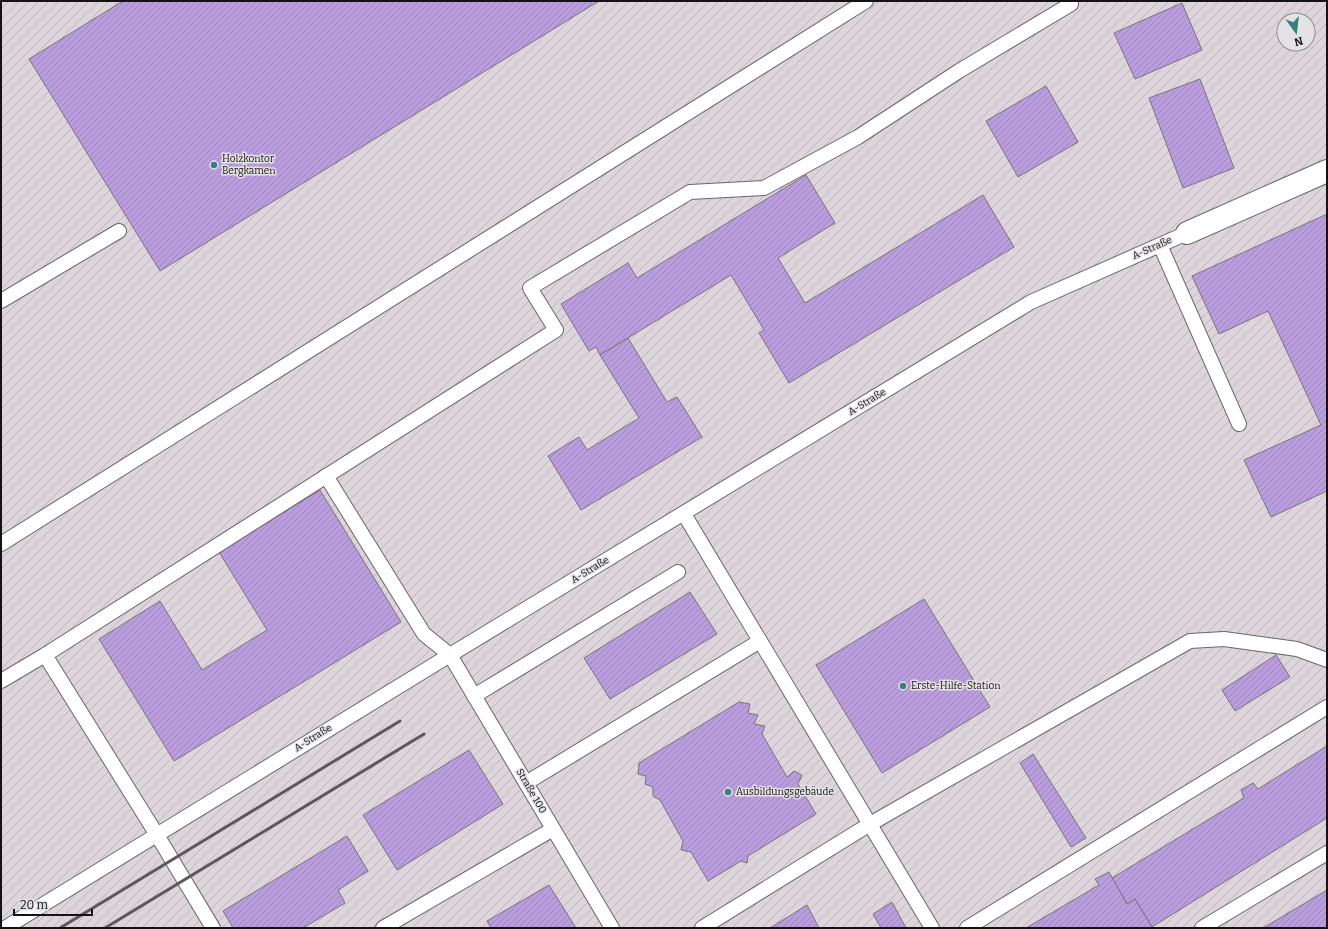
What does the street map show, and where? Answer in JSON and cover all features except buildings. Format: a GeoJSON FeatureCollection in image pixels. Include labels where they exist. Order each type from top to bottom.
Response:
{"type":"FeatureCollection","features":[{"type":"Feature","properties":{"kind":"street"},"geometry":{"type":"LineString","coordinates":[[1187,233],[1327,171]]}},
{"type":"Feature","properties":{"kind":"lane"},"geometry":{"type":"LineString","coordinates":[[1,544],[866,1]]}},
{"type":"Feature","properties":{"kind":"lane"},"geometry":{"type":"LineString","coordinates":[[1,681],[45,655],[556,330],[530,288],[690,192],[764,188],[858,137],[959,71],[1071,4]]}},
{"type":"Feature","properties":{"kind":"lane"},"geometry":{"type":"LineString","coordinates":[[1,301],[119,231]]}},
{"type":"Feature","properties":{"kind":"lane","name":"A-Straße"},"geometry":{"type":"LineString","coordinates":[[4,925],[157,835],[1031,302],[1187,233]]}},
{"type":"Feature","properties":{"kind":"lane"},"geometry":{"type":"LineString","coordinates":[[1160,245],[1239,424]]}},
{"type":"Feature","properties":{"kind":"lane"},"geometry":{"type":"LineString","coordinates":[[326,476],[424,634],[450,655]]}},
{"type":"Feature","properties":{"kind":"lane"},"geometry":{"type":"LineString","coordinates":[[684,514],[932,928]]}},
{"type":"Feature","properties":{"kind":"lane"},"geometry":{"type":"LineString","coordinates":[[474,696],[678,572]]}},
{"type":"Feature","properties":{"kind":"lane"},"geometry":{"type":"LineString","coordinates":[[702,928],[870,824],[1190,641],[1224,639],[1297,649],[1327,660]]}},
{"type":"Feature","properties":{"kind":"lane"},"geometry":{"type":"LineString","coordinates":[[526,783],[760,641]]}},
{"type":"Feature","properties":{"kind":"lane"},"geometry":{"type":"LineString","coordinates":[[45,655],[213,928]]}},
{"type":"Feature","properties":{"kind":"lane","name":"Straße 100"},"geometry":{"type":"LineString","coordinates":[[450,655],[612,928]]}},
{"type":"Feature","properties":{"kind":"lane"},"geometry":{"type":"LineString","coordinates":[[967,928],[1327,707]]}},
{"type":"Feature","properties":{"kind":"lane"},"geometry":{"type":"LineString","coordinates":[[383,928],[553,829]]}},
{"type":"Feature","properties":{"kind":"lane"},"geometry":{"type":"LineString","coordinates":[[1202,928],[1327,853]]}},
{"type":"Feature","properties":{"kind":"shaded area"},"geometry":{"type":"Polygon","coordinates":[[[1,1],[1327,1],[1327,928],[1,928],[1,1]]]}},
{"type":"Feature","properties":{"kind":"railway"},"geometry":{"type":"LineString","coordinates":[[60,928],[400,721]]}},
{"type":"Feature","properties":{"kind":"railway"},"geometry":{"type":"LineString","coordinates":[[105,928],[424,734]]}},
{"type":"Feature","properties":{"kind":"place","name":"Holzkontor Bergkamen"},"geometry":{"type":"Point","coordinates":[214,165]}},
{"type":"Feature","properties":{"kind":"place","name":"Erste-Hilfe-Station"},"geometry":{"type":"Point","coordinates":[903,686]}},
{"type":"Feature","properties":{"kind":"place","name":"Ausbildungsgebäude"},"geometry":{"type":"Point","coordinates":[728,792]}}]}
